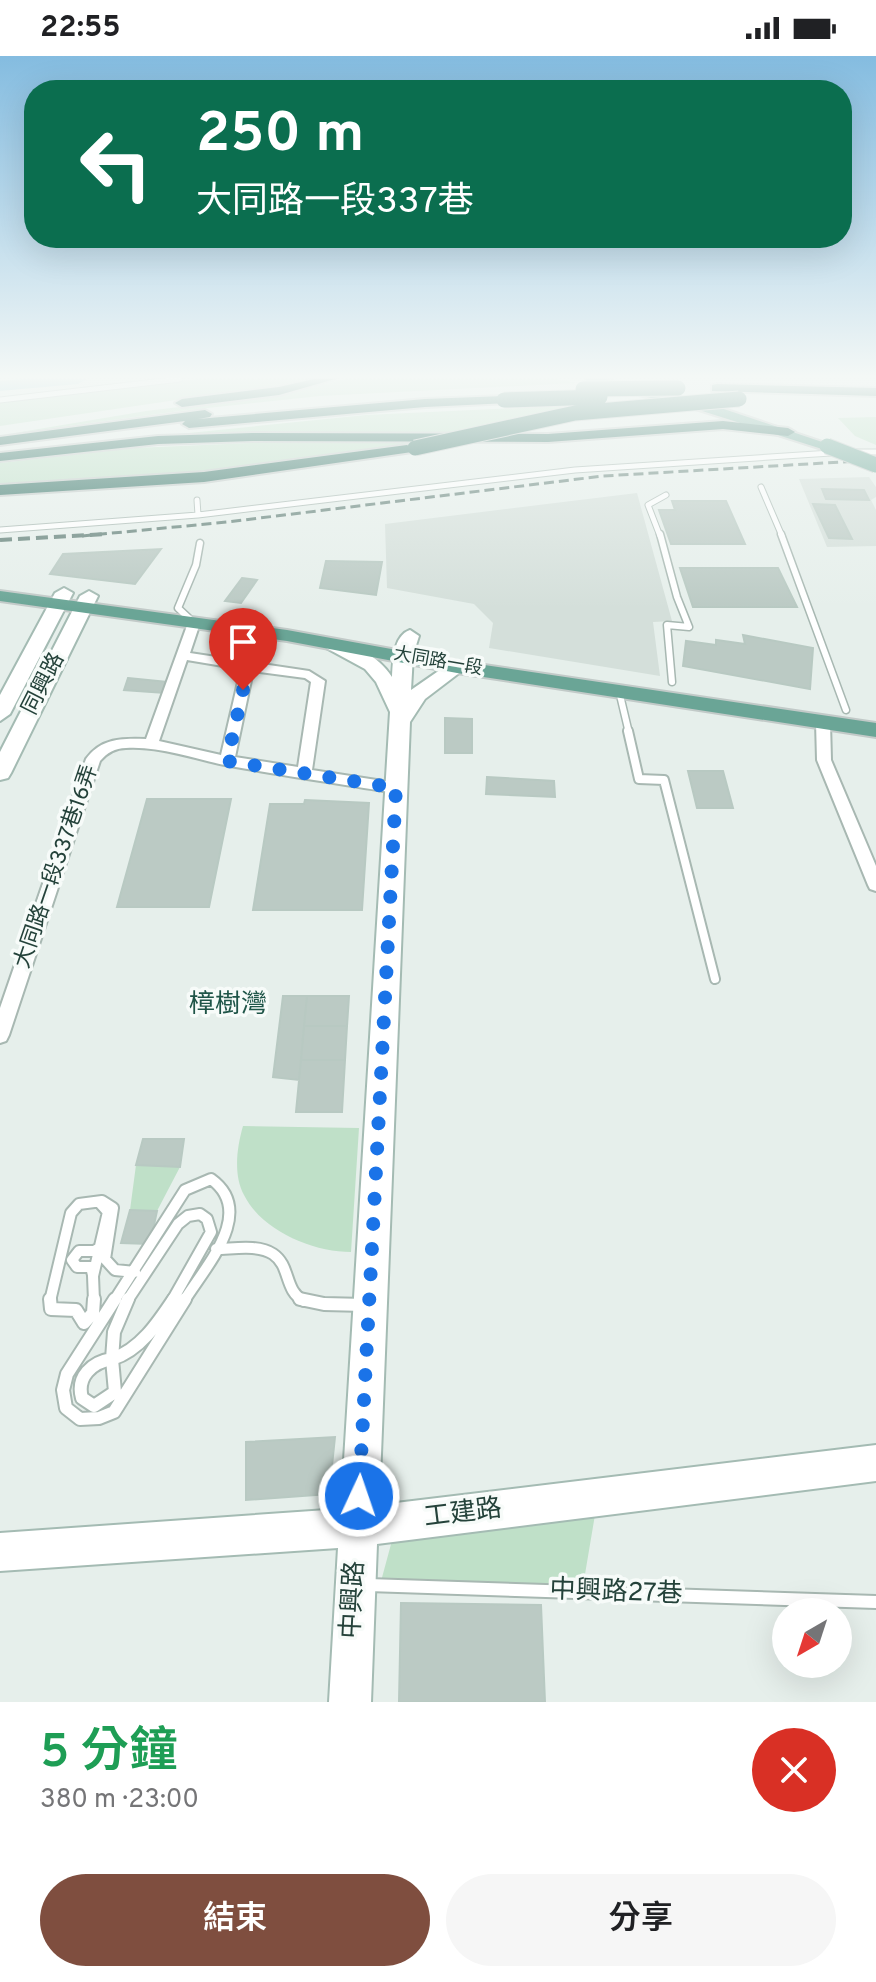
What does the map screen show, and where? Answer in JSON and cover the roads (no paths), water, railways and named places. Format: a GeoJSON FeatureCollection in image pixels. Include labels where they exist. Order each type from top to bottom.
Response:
{"type":"FeatureCollection","features":[{"type":"Feature","properties":{"kind":"highway"},"geometry":{"type":"LineString","coordinates":[[0,490],[120,486],[206,478],[361,456]]}},
{"type":"Feature","properties":{"kind":"main road"},"geometry":{"type":"LineString","coordinates":[[852,456],[876,465]]}},
{"type":"Feature","properties":{"kind":"main road","name":"大同路一段"},"geometry":{"type":"LineString","coordinates":[[0,585],[61,598]]}},
{"type":"Feature","properties":{"kind":"main road","name":"大同路一段"},"geometry":{"type":"LineString","coordinates":[[0,596],[178,608],[584,677],[619,690],[876,730]]}},
{"type":"Feature","properties":{"kind":"main road","name":"大同路一段"},"geometry":{"type":"LineString","coordinates":[[86,601],[194,623],[325,643],[406,645],[457,667],[672,682],[876,714]]}},
{"type":"Feature","properties":{"kind":"street","name":"同興路"},"geometry":{"type":"LineString","coordinates":[[0,714],[61,598]]}},
{"type":"Feature","properties":{"kind":"street","name":"同興路"},"geometry":{"type":"LineString","coordinates":[[0,773],[86,601]]}},
{"type":"Feature","properties":{"kind":"street"},"geometry":{"type":"LineString","coordinates":[[151,744],[194,623]]}},
{"type":"Feature","properties":{"kind":"street"},"geometry":{"type":"LineString","coordinates":[[325,643],[354,652],[375,665],[389,683],[400,721]]}},
{"type":"Feature","properties":{"kind":"street","name":"中興路"},"geometry":{"type":"LineString","coordinates":[[350,1702],[396,788],[406,645]]}},
{"type":"Feature","properties":{"kind":"street"},"geometry":{"type":"LineString","coordinates":[[183,656],[309,675],[318,681],[304,774]]}},
{"type":"Feature","properties":{"kind":"street"},"geometry":{"type":"LineString","coordinates":[[227,761],[248,666]]}},
{"type":"Feature","properties":{"kind":"street"},"geometry":{"type":"LineString","coordinates":[[400,721],[418,695],[457,667]]}},
{"type":"Feature","properties":{"kind":"street"},"geometry":{"type":"LineString","coordinates":[[823,722],[824,760],[876,885]]}},
{"type":"Feature","properties":{"kind":"street","name":"大同路一段337巷16弄"},"geometry":{"type":"LineString","coordinates":[[0,1035],[93,759],[102,748],[114,743],[151,744],[227,761],[396,788]]}},
{"type":"Feature","properties":{"kind":"street","name":"工建路"},"geometry":{"type":"LineString","coordinates":[[0,1552],[358,1527],[876,1463]]}},
{"type":"Feature","properties":{"kind":"lane"},"geometry":{"type":"LineString","coordinates":[[0,530],[198,515],[575,470],[775,456]]}},
{"type":"Feature","properties":{"kind":"lane"},"geometry":{"type":"LineString","coordinates":[[761,487],[793,562],[846,710]]}},
{"type":"Feature","properties":{"kind":"lane"},"geometry":{"type":"LineString","coordinates":[[666,495],[648,505],[657,522],[675,601],[689,627],[667,625],[672,682]]}},
{"type":"Feature","properties":{"kind":"lane"},"geometry":{"type":"LineString","coordinates":[[197,500],[198,515]]}},
{"type":"Feature","properties":{"kind":"lane"},"geometry":{"type":"LineString","coordinates":[[194,623],[178,608],[196,565],[200,543]]}},
{"type":"Feature","properties":{"kind":"lane"},"geometry":{"type":"LineString","coordinates":[[619,690],[639,779],[664,780],[715,979]]}},
{"type":"Feature","properties":{"kind":"lane"},"geometry":{"type":"LineString","coordinates":[[211,1179],[228,1194],[232,1212],[228,1231],[114,1412],[99,1418],[80,1419],[66,1408],[63,1390],[67,1374],[132,1272],[185,1190],[211,1179]]}},
{"type":"Feature","properties":{"kind":"lane"},"geometry":{"type":"LineString","coordinates":[[93,1276],[108,1212],[99,1202]]}},
{"type":"Feature","properties":{"kind":"lane"},"geometry":{"type":"LineString","coordinates":[[101,1247],[94,1251],[79,1251],[72,1260],[77,1267],[91,1267],[96,1293],[92,1317],[87,1322],[81,1322],[76,1310],[51,1309],[50,1301],[71,1213],[79,1204],[109,1204],[115,1212],[104,1254],[107,1263],[115,1270],[132,1272],[145,1268],[155,1259]]}},
{"type":"Feature","properties":{"kind":"lane"},"geometry":{"type":"LineString","coordinates":[[197,1213],[207,1219],[211,1232],[198,1260],[145,1340],[113,1362],[112,1343],[117,1318],[178,1224],[190,1214],[197,1213]]}},
{"type":"Feature","properties":{"kind":"lane"},"geometry":{"type":"LineString","coordinates":[[198,1260],[217,1249],[266,1251],[277,1256],[288,1275],[289,1286],[303,1300],[369,1305]]}},
{"type":"Feature","properties":{"kind":"lane","name":"中興路27巷"},"geometry":{"type":"LineString","coordinates":[[355,1584],[876,1602]]}},
{"type":"Feature","properties":{"kind":"railway"},"geometry":{"type":"LineString","coordinates":[[97,535],[227,522],[603,476],[876,460]]}},
{"type":"Feature","properties":{"kind":"railway"},"geometry":{"type":"LineString","coordinates":[[97,535],[107,534]]}},
{"type":"Feature","properties":{"kind":"railway"},"geometry":{"type":"LineString","coordinates":[[0,540],[97,535]]}},
{"type":"Feature","properties":{"kind":"railway"},"geometry":{"type":"LineString","coordinates":[[82,536],[97,535]]}},
{"type":"Feature","properties":{"kind":"district","name":"樟樹灣"},"geometry":{"type":"Point","coordinates":[228,1005]}}]}
